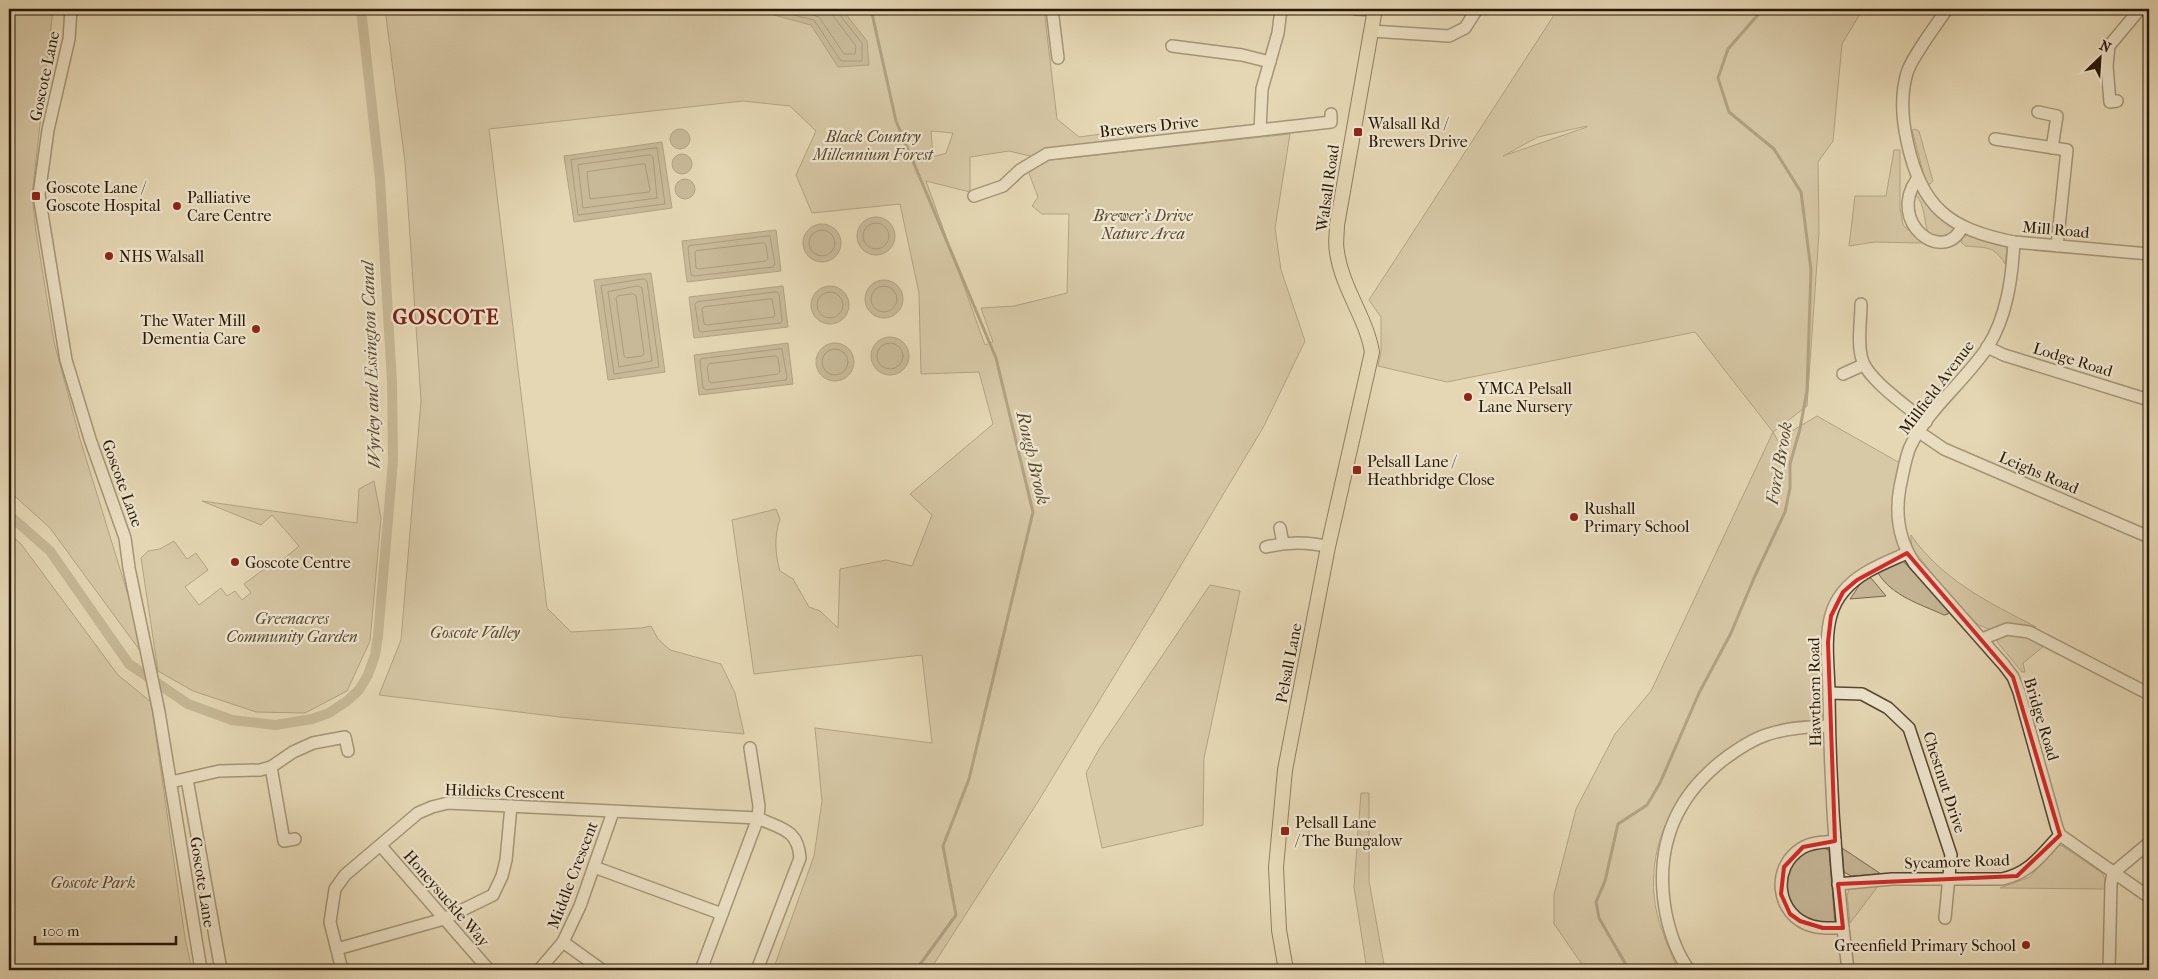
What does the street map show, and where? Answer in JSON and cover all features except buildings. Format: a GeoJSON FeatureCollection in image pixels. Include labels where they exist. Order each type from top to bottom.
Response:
{"type":"FeatureCollection","features":[{"type":"Feature","properties":{"kind":"main road","name":"Walsall Road"},"geometry":{"type":"LineString","coordinates":[[1370,367],[1372,352],[1366,329],[1346,284],[1337,252],[1337,225],[1375,10]]}},
{"type":"Feature","properties":{"kind":"main road","name":"Pelsall Lane"},"geometry":{"type":"LineString","coordinates":[[1286,970],[1280,930],[1276,867],[1285,770],[1328,547],[1370,367]]}},
{"type":"Feature","properties":{"kind":"street","name":"Goscote Lane"},"geometry":{"type":"LineString","coordinates":[[71,9],[69,39],[48,130],[39,195],[66,360],[90,439],[125,538],[171,782],[201,970]]}},
{"type":"Feature","properties":{"kind":"street"},"geometry":{"type":"LineString","coordinates":[[1052,9],[1058,58]]}},
{"type":"Feature","properties":{"kind":"street"},"geometry":{"type":"LineString","coordinates":[[1260,130],[1262,89],[1278,33],[1281,9]]}},
{"type":"Feature","properties":{"kind":"street"},"geometry":{"type":"LineString","coordinates":[[1356,9],[1375,10]]}},
{"type":"Feature","properties":{"kind":"street"},"geometry":{"type":"LineString","coordinates":[[1371,31],[1449,36],[1465,28],[1477,9]]}},
{"type":"Feature","properties":{"kind":"street"},"geometry":{"type":"LineString","coordinates":[[1947,9],[1907,71],[1902,96],[1903,121],[1917,179],[1909,193],[1908,211],[1913,226],[1929,240],[1949,242],[1956,238],[1962,227]]}},
{"type":"Feature","properties":{"kind":"street"},"geometry":{"type":"LineString","coordinates":[[2116,101],[2110,102],[2107,54],[2113,39],[2140,9]]}},
{"type":"Feature","properties":{"kind":"street"},"geometry":{"type":"LineString","coordinates":[[1172,46],[1213,58],[1270,62]]}},
{"type":"Feature","properties":{"kind":"street"},"geometry":{"type":"LineString","coordinates":[[2038,112],[2056,116],[2052,148]]}},
{"type":"Feature","properties":{"kind":"street","name":"Brewers Drive"},"geometry":{"type":"LineString","coordinates":[[974,196],[1003,186],[1020,170],[1048,154],[1331,122],[1331,114]]}},
{"type":"Feature","properties":{"kind":"street"},"geometry":{"type":"LineString","coordinates":[[1995,139],[2067,150],[2057,246]]}},
{"type":"Feature","properties":{"kind":"street","name":"Mill Road"},"geometry":{"type":"LineString","coordinates":[[1917,179],[1925,193],[1949,218],[1962,227],[1993,238],[2014,242],[2149,254]]}},
{"type":"Feature","properties":{"kind":"street","name":"Millfield Avenue"},"geometry":{"type":"LineString","coordinates":[[1907,553],[1897,519],[1906,458],[1926,422],[1987,347],[1996,330],[2008,292],[2014,242]]}},
{"type":"Feature","properties":{"kind":"street"},"geometry":{"type":"LineString","coordinates":[[1861,305],[1861,357],[1863,365],[1873,378],[1926,422]]}},
{"type":"Feature","properties":{"kind":"street","name":"Lodge Road"},"geometry":{"type":"LineString","coordinates":[[1987,347],[2004,355],[2149,400]]}},
{"type":"Feature","properties":{"kind":"street"},"geometry":{"type":"LineString","coordinates":[[1843,374],[1863,365]]}},
{"type":"Feature","properties":{"kind":"street","name":"Leighs Road"},"geometry":{"type":"LineString","coordinates":[[1919,432],[1944,449],[2149,537]]}},
{"type":"Feature","properties":{"kind":"street"},"geometry":{"type":"LineString","coordinates":[[1280,528],[1283,543]]}},
{"type":"Feature","properties":{"kind":"street"},"geometry":{"type":"LineString","coordinates":[[1266,548],[1283,543],[1300,542],[1328,547]]}},
{"type":"Feature","properties":{"kind":"street","name":"Bridge Road"},"geometry":{"type":"LineString","coordinates":[[1907,553],[2013,677],[2060,835]]}},
{"type":"Feature","properties":{"kind":"street","name":"Hawthorn Road"},"geometry":{"type":"LineString","coordinates":[[1848,970],[1838,884],[1829,726],[1828,642],[1831,616],[1843,592],[1871,568],[1907,553]]}},
{"type":"Feature","properties":{"kind":"street"},"geometry":{"type":"LineString","coordinates":[[1982,639],[2007,629],[2029,632],[2149,694]]}},
{"type":"Feature","properties":{"kind":"street","name":"Chestnut Drive"},"geometry":{"type":"LineString","coordinates":[[1829,693],[1862,694],[1888,708],[1909,728],[1951,855],[1945,918]]}},
{"type":"Feature","properties":{"kind":"street"},"geometry":{"type":"LineString","coordinates":[[1689,970],[1670,932],[1663,896],[1662,864],[1669,829],[1686,797],[1712,769],[1733,753],[1764,735],[1790,728],[1829,726]]}},
{"type":"Feature","properties":{"kind":"street"},"geometry":{"type":"LineString","coordinates":[[171,782],[219,771],[260,770],[271,767],[293,752],[313,743],[333,738],[345,737],[348,751]]}},
{"type":"Feature","properties":{"kind":"street"},"geometry":{"type":"LineString","coordinates":[[701,970],[758,818],[760,806],[750,748]]}},
{"type":"Feature","properties":{"kind":"street"},"geometry":{"type":"LineString","coordinates":[[271,767],[284,841],[295,839]]}},
{"type":"Feature","properties":{"kind":"street","name":"Goscote Lane"},"geometry":{"type":"LineString","coordinates":[[187,779],[221,970]]}},
{"type":"Feature","properties":{"kind":"street","name":"Hildicks Crescent"},"geometry":{"type":"LineString","coordinates":[[342,970],[330,922],[336,889],[345,875],[418,813],[432,807],[448,803],[758,818]]}},
{"type":"Feature","properties":{"kind":"street"},"geometry":{"type":"LineString","coordinates":[[337,949],[444,919],[493,895],[502,876],[506,860],[511,806]]}},
{"type":"Feature","properties":{"kind":"street","name":"Middle Crescent"},"geometry":{"type":"LineString","coordinates":[[539,970],[563,942],[580,906],[613,812]]}},
{"type":"Feature","properties":{"kind":"street"},"geometry":{"type":"LineString","coordinates":[[757,970],[800,858],[799,844],[793,834],[758,818]]}},
{"type":"Feature","properties":{"kind":"street"},"geometry":{"type":"LineString","coordinates":[[2060,835],[2149,897]]}},
{"type":"Feature","properties":{"kind":"street","name":"Sycamore Road"},"geometry":{"type":"LineString","coordinates":[[1838,884],[1892,879],[2002,879],[2017,876],[2026,870],[2060,835]]}},
{"type":"Feature","properties":{"kind":"street"},"geometry":{"type":"LineString","coordinates":[[1835,841],[1815,843],[1803,847],[1792,855],[1784,867],[1780,883],[1785,905],[1790,914],[1797,919],[1811,926],[1843,928]]}},
{"type":"Feature","properties":{"kind":"street"},"geometry":{"type":"LineString","coordinates":[[2109,970],[2111,884],[2113,873],[2149,843]]}},
{"type":"Feature","properties":{"kind":"street","name":"Honeysuckle Way"},"geometry":{"type":"LineString","coordinates":[[381,846],[489,970]]}},
{"type":"Feature","properties":{"kind":"street"},"geometry":{"type":"LineString","coordinates":[[594,867],[722,914]]}},
{"type":"Feature","properties":{"kind":"street"},"geometry":{"type":"LineString","coordinates":[[194,931],[212,927]]}},
{"type":"Feature","properties":{"kind":"street"},"geometry":{"type":"LineString","coordinates":[[563,942],[602,970]]}},
{"type":"Feature","properties":{"kind":"highlighted area"},"geometry":{"type":"Polygon","coordinates":[[[1907,553],[2013,677],[2060,835],[2017,876],[1838,884],[1843,928],[1823,928],[1800,921],[1790,914],[1781,894],[1784,867],[1803,847],[1835,841],[1828,642],[1831,616],[1843,592],[1857,580],[1907,553]]]}},
{"type":"Feature","properties":{"kind":"green space"},"geometry":{"type":"Polygon","coordinates":[[[9,9],[53,9],[32,195],[36,231],[54,342],[80,439],[149,663],[50,528],[9,491],[9,9]]]}},
{"type":"Feature","properties":{"kind":"green space"},"geometry":{"type":"Polygon","coordinates":[[[385,9],[1044,9],[1057,119],[1079,137],[1145,128],[1149,137],[1047,151],[1034,157],[1009,151],[970,157],[970,192],[926,181],[985,345],[993,342],[981,308],[1014,306],[1067,293],[1069,214],[1042,214],[1032,206],[1038,197],[1027,168],[1042,161],[1290,134],[1275,228],[1281,270],[1305,341],[1264,426],[1039,800],[930,970],[773,970],[814,856],[822,801],[815,728],[932,743],[922,655],[754,674],[732,520],[776,509],[780,519],[776,545],[780,571],[793,579],[809,607],[820,611],[838,628],[840,569],[886,560],[912,566],[932,515],[910,494],[993,424],[979,372],[921,374],[919,293],[900,204],[812,213],[796,175],[816,131],[790,106],[743,101],[489,129],[547,608],[571,632],[651,626],[658,639],[670,650],[721,664],[735,693],[744,734],[560,717],[379,695],[401,640],[421,401],[405,162],[385,9]],[[931,131],[933,157],[946,153],[953,133],[931,131]]]}},
{"type":"Feature","properties":{"kind":"green space"},"geometry":{"type":"Polygon","coordinates":[[[1558,9],[1863,9],[1842,44],[1833,141],[1818,162],[1819,233],[1807,406],[1773,432],[1695,332],[1447,382],[1378,366],[1381,352],[1381,317],[1369,300],[1558,9]],[[1587,127],[1538,137],[1503,156],[1587,127]]]}},
{"type":"Feature","properties":{"kind":"green space"},"geometry":{"type":"Polygon","coordinates":[[[1912,130],[1919,131],[1933,181],[1930,184],[1926,183],[1912,130]]]}},
{"type":"Feature","properties":{"kind":"green space"},"geometry":{"type":"Polygon","coordinates":[[[1894,150],[1900,150],[1900,208],[1903,225],[1922,243],[1875,242],[1849,246],[1855,196],[1886,196],[1894,150]]]}},
{"type":"Feature","properties":{"kind":"green space"},"geometry":{"type":"Polygon","coordinates":[[[1918,191],[1933,211],[1954,229],[1949,237],[1928,234],[1923,208],[1916,195],[1918,191]]]}},
{"type":"Feature","properties":{"kind":"green space"},"geometry":{"type":"Polygon","coordinates":[[[1967,235],[2003,245],[2007,249],[2005,264],[1993,250],[1965,246],[1961,242],[1962,238],[1967,235]]]}},
{"type":"Feature","properties":{"kind":"green space"},"geometry":{"type":"Polygon","coordinates":[[[1817,416],[1900,463],[1893,515],[1899,548],[1896,553],[1830,606],[1824,720],[1786,723],[1758,733],[1732,747],[1709,765],[1689,786],[1673,810],[1661,836],[1655,865],[1655,905],[1663,933],[1678,970],[1586,970],[1554,924],[1554,895],[1576,809],[1615,734],[1651,691],[1773,432],[1782,448],[1787,434],[1817,416]]]}},
{"type":"Feature","properties":{"kind":"green space","name":"Greenacres Community Garden"},"geometry":{"type":"Polygon","coordinates":[[[374,481],[381,518],[370,641],[347,691],[305,713],[256,712],[193,691],[158,671],[141,558],[148,551],[160,549],[174,541],[187,559],[196,553],[208,570],[185,587],[199,605],[221,588],[227,596],[235,591],[242,600],[251,593],[244,584],[271,564],[278,564],[299,546],[272,515],[261,525],[202,501],[357,523],[359,489],[374,481]]]}},
{"type":"Feature","properties":{"kind":"green space","name":"Goscote Park"},"geometry":{"type":"Polygon","coordinates":[[[9,533],[21,544],[118,675],[151,702],[185,938],[192,970],[9,970],[9,533]]]}},
{"type":"Feature","properties":{"kind":"green space"},"geometry":{"type":"Polygon","coordinates":[[[1911,535],[1923,551],[1952,577],[1984,599],[2036,627],[2011,625],[1988,629],[1977,624],[1943,587],[1911,547],[1911,535]]]}},
{"type":"Feature","properties":{"kind":"green space"},"geometry":{"type":"Polygon","coordinates":[[[1903,561],[1949,610],[1948,614],[1944,615],[1907,598],[1891,588],[1878,573],[1879,570],[1903,561]]]}},
{"type":"Feature","properties":{"kind":"green space"},"geometry":{"type":"Polygon","coordinates":[[[1865,577],[1871,578],[1886,596],[1850,599],[1865,577]]]}},
{"type":"Feature","properties":{"kind":"green space"},"geometry":{"type":"Polygon","coordinates":[[[1210,585],[1240,591],[1204,758],[1203,825],[1102,848],[1086,773],[1099,749],[1210,585]]]}},
{"type":"Feature","properties":{"kind":"green space"},"geometry":{"type":"Polygon","coordinates":[[[2006,634],[2018,634],[2044,646],[2023,663],[2025,672],[2022,672],[1998,643],[1997,640],[2006,634]]]}},
{"type":"Feature","properties":{"kind":"green space"},"geometry":{"type":"Polygon","coordinates":[[[1361,793],[1369,793],[1369,881],[1385,970],[1367,970],[1354,887],[1361,793]]]}},
{"type":"Feature","properties":{"kind":"green space"},"geometry":{"type":"Polygon","coordinates":[[[2061,845],[2102,873],[2105,879],[2105,889],[2000,888],[2030,877],[2054,849],[2061,845]]]}},
{"type":"Feature","properties":{"kind":"green space"},"geometry":{"type":"Polygon","coordinates":[[[1821,847],[1829,850],[1835,924],[1813,921],[1793,911],[1787,888],[1786,879],[1793,863],[1809,851],[1821,847]]]}},
{"type":"Feature","properties":{"kind":"green space"},"geometry":{"type":"Polygon","coordinates":[[[1842,848],[1881,874],[1851,876],[1844,872],[1842,848]]]}},
{"type":"Feature","properties":{"kind":"green space"},"geometry":{"type":"Polygon","coordinates":[[[1878,886],[1850,923],[1847,895],[1850,888],[1878,886]]]}},
{"type":"Feature","properties":{"kind":"water"},"geometry":{"type":"Polygon","coordinates":[[[751,9],[842,9],[867,41],[869,65],[838,67],[811,25],[751,9]]]}},
{"type":"Feature","properties":{"kind":"water"},"geometry":{"type":"Polygon","coordinates":[[[680,129],[687,132],[690,139],[687,146],[680,149],[673,146],[670,139],[673,132],[680,129]]]}},
{"type":"Feature","properties":{"kind":"water"},"geometry":{"type":"Polygon","coordinates":[[[662,142],[672,208],[574,222],[564,156],[662,142]]]}},
{"type":"Feature","properties":{"kind":"water"},"geometry":{"type":"Polygon","coordinates":[[[682,154],[689,157],[692,164],[689,171],[682,174],[675,171],[672,164],[675,157],[682,154]]]}},
{"type":"Feature","properties":{"kind":"water"},"geometry":{"type":"Polygon","coordinates":[[[685,179],[692,182],[695,189],[692,196],[685,199],[678,196],[675,189],[678,182],[685,179]]]}},
{"type":"Feature","properties":{"kind":"water"},"geometry":{"type":"Polygon","coordinates":[[[876,217],[889,223],[895,236],[889,249],[876,255],[863,249],[857,236],[863,223],[876,217]]]}},
{"type":"Feature","properties":{"kind":"water"},"geometry":{"type":"Polygon","coordinates":[[[822,224],[835,230],[841,243],[835,256],[822,262],[809,256],[803,243],[809,230],[822,224]]]}},
{"type":"Feature","properties":{"kind":"water"},"geometry":{"type":"Polygon","coordinates":[[[776,230],[781,271],[687,282],[682,241],[776,230]]]}},
{"type":"Feature","properties":{"kind":"water"},"geometry":{"type":"Polygon","coordinates":[[[651,273],[665,372],[608,380],[594,280],[651,273]]]}},
{"type":"Feature","properties":{"kind":"water"},"geometry":{"type":"Polygon","coordinates":[[[884,280],[897,286],[903,299],[897,312],[884,318],[871,312],[865,299],[871,286],[884,280]]]}},
{"type":"Feature","properties":{"kind":"water"},"geometry":{"type":"Polygon","coordinates":[[[783,286],[788,327],[694,338],[689,297],[783,286]]]}},
{"type":"Feature","properties":{"kind":"water"},"geometry":{"type":"Polygon","coordinates":[[[830,286],[843,292],[849,305],[843,318],[830,324],[817,318],[811,305],[817,292],[830,286]]]}},
{"type":"Feature","properties":{"kind":"water"},"geometry":{"type":"Polygon","coordinates":[[[890,337],[903,343],[909,356],[903,369],[890,375],[877,369],[871,356],[877,343],[890,337]]]}},
{"type":"Feature","properties":{"kind":"water"},"geometry":{"type":"Polygon","coordinates":[[[788,343],[793,384],[699,395],[694,355],[788,343]]]}},
{"type":"Feature","properties":{"kind":"water"},"geometry":{"type":"Polygon","coordinates":[[[835,343],[848,349],[854,362],[848,375],[835,381],[822,375],[816,362],[822,349],[835,343]]]}},
{"type":"Feature","properties":{"kind":"waterway","name":"Wyrley and Essington Canal"},"geometry":{"type":"LineString","coordinates":[[9,515],[50,551],[129,664],[188,704],[232,720],[275,725],[312,719],[329,713],[359,690],[368,675],[375,655],[378,636],[393,461],[392,382],[380,179],[361,9]]}},
{"type":"Feature","properties":{"kind":"waterway","name":"Rough Brook"},"geometry":{"type":"LineString","coordinates":[[871,9],[896,121],[996,358],[1033,512],[969,779],[943,846],[956,915],[916,970]]}},
{"type":"Feature","properties":{"kind":"waterway","name":"Ford Brook"},"geometry":{"type":"LineString","coordinates":[[1629,970],[1599,918],[1596,902],[1605,881],[1618,824],[1647,805],[1660,783],[1699,693],[1731,633],[1785,512],[1790,488],[1790,464],[1800,429],[1807,390],[1811,270],[1801,192],[1774,149],[1729,112],[1718,78],[1728,49],[1763,9]]}},
{"type":"Feature","properties":{"kind":"place","name":"Walsall Rd / Brewers Drive"},"geometry":{"type":"Point","coordinates":[1358,132]}},
{"type":"Feature","properties":{"kind":"place","name":"Goscote Lane / Goscote Hospital"},"geometry":{"type":"Point","coordinates":[36,196]}},
{"type":"Feature","properties":{"kind":"place","name":"Palliative Care Centre"},"geometry":{"type":"Point","coordinates":[177,206]}},
{"type":"Feature","properties":{"kind":"place","name":"NHS Walsall"},"geometry":{"type":"Point","coordinates":[109,256]}},
{"type":"Feature","properties":{"kind":"place","name":"The Water Mill Dementia Care"},"geometry":{"type":"Point","coordinates":[256,329]}},
{"type":"Feature","properties":{"kind":"place","name":"YMCA Pelsall Lane Nursery"},"geometry":{"type":"Point","coordinates":[1468,397]}},
{"type":"Feature","properties":{"kind":"place","name":"Pelsall Lane / Heathbridge Close"},"geometry":{"type":"Point","coordinates":[1357,470]}},
{"type":"Feature","properties":{"kind":"place","name":"Rushall Primary School"},"geometry":{"type":"Point","coordinates":[1574,517]}},
{"type":"Feature","properties":{"kind":"place","name":"Goscote Centre"},"geometry":{"type":"Point","coordinates":[235,562]}},
{"type":"Feature","properties":{"kind":"place","name":"Pelsall Lane / The Bungalow"},"geometry":{"type":"Point","coordinates":[1285,831]}},
{"type":"Feature","properties":{"kind":"place","name":"Greenfield Primary School"},"geometry":{"type":"Point","coordinates":[2026,945]}},
{"type":"Feature","properties":{"kind":"district","name":"GOSCOTE"},"geometry":{"type":"Point","coordinates":[446,317]}},
{"type":"Feature","properties":{"kind":"park label","name":"Black Country Millennium Forest"},"geometry":{"type":"Point","coordinates":[873,145]}},
{"type":"Feature","properties":{"kind":"park label","name":"Brewer's Drive Nature Area"},"geometry":{"type":"Point","coordinates":[1143,224]}},
{"type":"Feature","properties":{"kind":"park label","name":"Goscote Valley"},"geometry":{"type":"Point","coordinates":[475,632]}}]}
